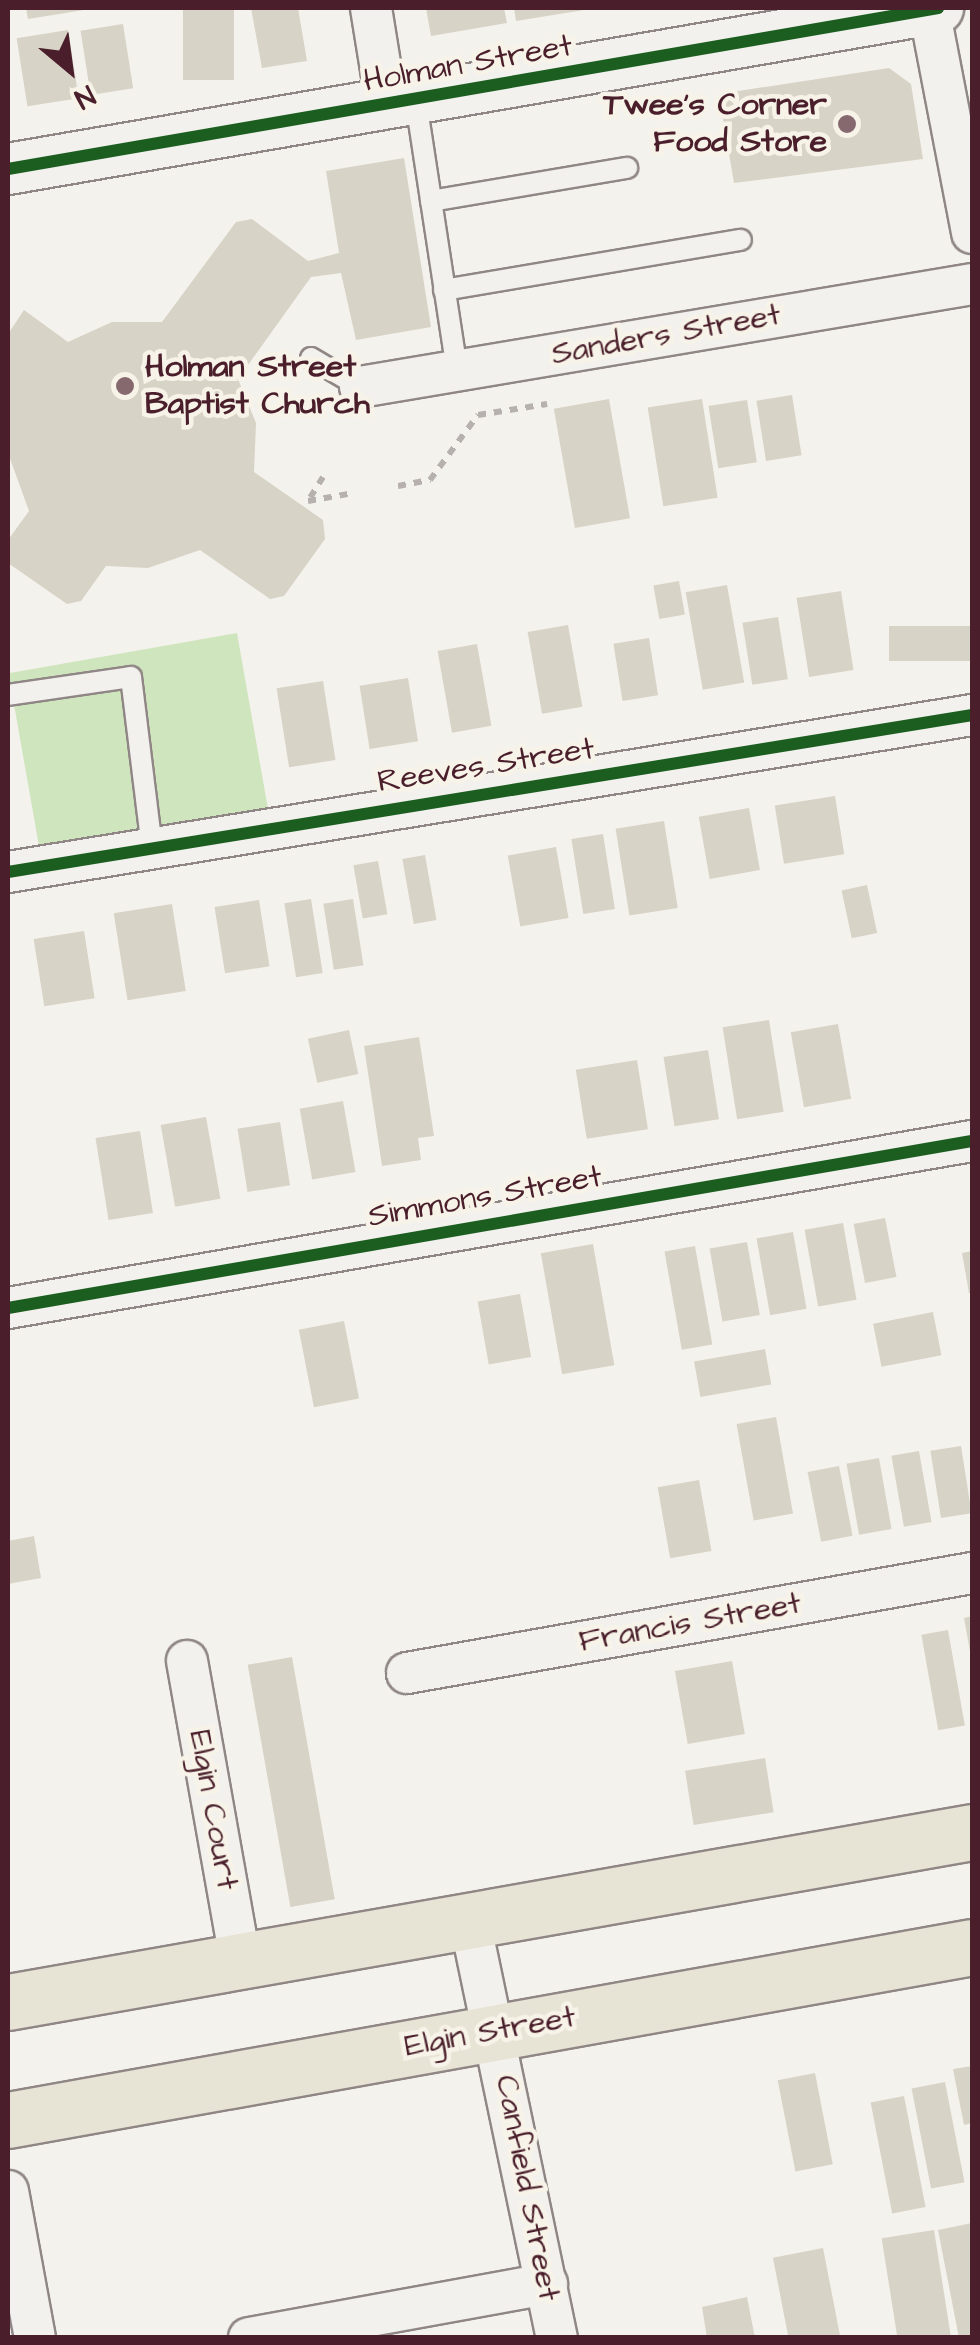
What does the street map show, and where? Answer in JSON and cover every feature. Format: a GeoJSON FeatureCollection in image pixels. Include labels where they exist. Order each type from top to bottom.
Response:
{"type":"FeatureCollection","features":[{"type":"Feature","properties":{"kind":"main road"},"geometry":{"type":"LineString","coordinates":[[8,2002],[972,1832]]}},
{"type":"Feature","properties":{"kind":"main road","name":"Elgin Street"},"geometry":{"type":"LineString","coordinates":[[8,2120],[972,1948]]}},
{"type":"Feature","properties":{"kind":"street"},"geometry":{"type":"LineString","coordinates":[[371,8],[402,104]]}},
{"type":"Feature","properties":{"kind":"street"},"geometry":{"type":"LineString","coordinates":[[934,8],[972,233]]}},
{"type":"Feature","properties":{"kind":"street","name":"Holman Street"},"geometry":{"type":"LineString","coordinates":[[8,169],[402,104],[811,18],[934,8]]}},
{"type":"Feature","properties":{"kind":"street","name":"Sanders Street"},"geometry":{"type":"LineString","coordinates":[[360,387],[972,284]]}},
{"type":"Feature","properties":{"kind":"street","name":"Reeves Street"},"geometry":{"type":"LineString","coordinates":[[8,872],[972,715]]}},
{"type":"Feature","properties":{"kind":"street","name":"Simmons Street"},"geometry":{"type":"LineString","coordinates":[[8,1308],[972,1141]]}},
{"type":"Feature","properties":{"kind":"street","name":"Francis Street"},"geometry":{"type":"LineString","coordinates":[[406,1672],[972,1574]]}},
{"type":"Feature","properties":{"kind":"street","name":"Elgin Court"},"geometry":{"type":"LineString","coordinates":[[188,1661],[240,1959]]}},
{"type":"Feature","properties":{"kind":"street","name":"Canfield Street"},"geometry":{"type":"LineString","coordinates":[[470,1922],[557,2338]]}},
{"type":"Feature","properties":{"kind":"street"},"geometry":{"type":"LineString","coordinates":[[8,2191],[35,2338]]}},
{"type":"Feature","properties":{"kind":"street"},"geometry":{"type":"LineString","coordinates":[[249,2338],[547,2284]]}},
{"type":"Feature","properties":{"kind":"lane"},"geometry":{"type":"LineString","coordinates":[[402,104],[431,201],[456,370]]}},
{"type":"Feature","properties":{"kind":"lane"},"geometry":{"type":"LineString","coordinates":[[431,201],[627,168]]}},
{"type":"Feature","properties":{"kind":"lane"},"geometry":{"type":"LineString","coordinates":[[444,290],[741,240]]}},
{"type":"Feature","properties":{"kind":"lane"},"geometry":{"type":"LineString","coordinates":[[311,358],[360,387]]}},
{"type":"Feature","properties":{"kind":"lane"},"geometry":{"type":"LineString","coordinates":[[8,695],[131,677],[152,848]]}},
{"type":"Feature","properties":{"kind":"path"},"geometry":{"type":"LineString","coordinates":[[398,486],[430,480],[478,415],[547,404]]}},
{"type":"Feature","properties":{"kind":"path"},"geometry":{"type":"LineString","coordinates":[[322,477],[308,502],[354,493]]}},
{"type":"Feature","properties":{"kind":"green space"},"geometry":{"type":"Polygon","coordinates":[[[237,633],[269,815],[41,855],[9,673],[237,633]]]}},
{"type":"Feature","properties":{"kind":"building"},"geometry":{"type":"Polygon","coordinates":[[[26,8],[84,8],[84,10],[28,19],[26,8]]]}},
{"type":"Feature","properties":{"kind":"building"},"geometry":{"type":"Polygon","coordinates":[[[183,8],[234,8],[234,80],[183,80],[183,8]]]}},
{"type":"Feature","properties":{"kind":"building"},"geometry":{"type":"Polygon","coordinates":[[[251,8],[298,8],[307,61],[262,68],[251,8]]]}},
{"type":"Feature","properties":{"kind":"building"},"geometry":{"type":"Polygon","coordinates":[[[426,8],[504,8],[507,23],[431,36],[426,8]]]}},
{"type":"Feature","properties":{"kind":"building"},"geometry":{"type":"Polygon","coordinates":[[[514,8],[583,8],[584,10],[516,21],[514,8]]]}},
{"type":"Feature","properties":{"kind":"building"},"geometry":{"type":"Polygon","coordinates":[[[123,24],[133,88],[91,95],[81,31],[123,24]]]}},
{"type":"Feature","properties":{"kind":"building"},"geometry":{"type":"Polygon","coordinates":[[[68,30],[79,98],[27,106],[17,38],[68,30]]]}},
{"type":"Feature","properties":{"kind":"building","name":"Twee's Corner Food Store"},"geometry":{"type":"Polygon","coordinates":[[[889,68],[911,84],[923,159],[734,183],[719,94],[889,68]]]}},
{"type":"Feature","properties":{"kind":"building","name":"Holman Street Baptist Church"},"geometry":{"type":"Polygon","coordinates":[[[404,158],[431,327],[356,340],[341,273],[311,277],[238,379],[256,423],[254,472],[323,520],[325,539],[284,596],[270,599],[200,550],[148,568],[106,566],[81,601],[67,604],[8,563],[8,540],[29,511],[8,453],[8,334],[24,310],[68,342],[112,322],[162,322],[236,222],[252,219],[308,261],[339,253],[326,171],[404,158]]]}},
{"type":"Feature","properties":{"kind":"building"},"geometry":{"type":"Polygon","coordinates":[[[792,395],[802,455],[766,461],[756,401],[792,395]]]}},
{"type":"Feature","properties":{"kind":"building"},"geometry":{"type":"Polygon","coordinates":[[[609,399],[630,518],[575,528],[554,409],[609,399]]]}},
{"type":"Feature","properties":{"kind":"building"},"geometry":{"type":"Polygon","coordinates":[[[702,399],[718,498],[663,506],[648,408],[702,399]]]}},
{"type":"Feature","properties":{"kind":"building"},"geometry":{"type":"Polygon","coordinates":[[[747,400],[757,462],[718,468],[708,406],[747,400]]]}},
{"type":"Feature","properties":{"kind":"building"},"geometry":{"type":"Polygon","coordinates":[[[679,581],[685,614],[659,619],[653,586],[679,581]]]}},
{"type":"Feature","properties":{"kind":"building"},"geometry":{"type":"Polygon","coordinates":[[[727,585],[744,682],[703,690],[686,592],[727,585]]]}},
{"type":"Feature","properties":{"kind":"building"},"geometry":{"type":"Polygon","coordinates":[[[841,591],[854,670],[809,677],[797,598],[841,591]]]}},
{"type":"Feature","properties":{"kind":"building"},"geometry":{"type":"Polygon","coordinates":[[[778,617],[788,679],[752,685],[742,623],[778,617]]]}},
{"type":"Feature","properties":{"kind":"building"},"geometry":{"type":"Polygon","coordinates":[[[568,625],[582,707],[542,714],[528,632],[568,625]]]}},
{"type":"Feature","properties":{"kind":"building"},"geometry":{"type":"Polygon","coordinates":[[[889,626],[972,626],[972,661],[889,661],[889,626]]]}},
{"type":"Feature","properties":{"kind":"building"},"geometry":{"type":"Polygon","coordinates":[[[649,638],[658,695],[623,701],[613,644],[649,638]]]}},
{"type":"Feature","properties":{"kind":"building"},"geometry":{"type":"Polygon","coordinates":[[[477,644],[491,726],[452,733],[438,651],[477,644]]]}},
{"type":"Feature","properties":{"kind":"building"},"geometry":{"type":"Polygon","coordinates":[[[408,678],[418,741],[370,749],[360,686],[408,678]]]}},
{"type":"Feature","properties":{"kind":"building"},"geometry":{"type":"Polygon","coordinates":[[[323,681],[336,760],[289,767],[277,688],[323,681]]]}},
{"type":"Feature","properties":{"kind":"building"},"geometry":{"type":"Polygon","coordinates":[[[835,796],[844,854],[784,864],[775,806],[835,796]]]}},
{"type":"Feature","properties":{"kind":"building"},"geometry":{"type":"Polygon","coordinates":[[[749,808],[760,870],[710,879],[699,817],[749,808]]]}},
{"type":"Feature","properties":{"kind":"building"},"geometry":{"type":"Polygon","coordinates":[[[664,821],[678,908],[629,916],[616,829],[664,821]]]}},
{"type":"Feature","properties":{"kind":"building"},"geometry":{"type":"Polygon","coordinates":[[[603,834],[615,909],[583,914],[571,839],[603,834]]]}},
{"type":"Feature","properties":{"kind":"building"},"geometry":{"type":"Polygon","coordinates":[[[556,847],[569,918],[520,926],[508,856],[556,847]]]}},
{"type":"Feature","properties":{"kind":"building"},"geometry":{"type":"Polygon","coordinates":[[[425,855],[436,920],[414,924],[402,859],[425,855]]]}},
{"type":"Feature","properties":{"kind":"building"},"geometry":{"type":"Polygon","coordinates":[[[378,861],[387,914],[363,919],[353,865],[378,861]]]}},
{"type":"Feature","properties":{"kind":"building"},"geometry":{"type":"Polygon","coordinates":[[[867,885],[877,933],[852,938],[842,890],[867,885]]]}},
{"type":"Feature","properties":{"kind":"building"},"geometry":{"type":"Polygon","coordinates":[[[311,899],[323,973],[296,977],[284,903],[311,899]]]}},
{"type":"Feature","properties":{"kind":"building"},"geometry":{"type":"Polygon","coordinates":[[[353,899],[363,965],[334,970],[323,904],[353,899]]]}},
{"type":"Feature","properties":{"kind":"building"},"geometry":{"type":"Polygon","coordinates":[[[259,900],[269,966],[225,973],[215,907],[259,900]]]}},
{"type":"Feature","properties":{"kind":"building"},"geometry":{"type":"Polygon","coordinates":[[[172,904],[186,991],[127,1000],[114,913],[172,904]]]}},
{"type":"Feature","properties":{"kind":"building"},"geometry":{"type":"Polygon","coordinates":[[[84,931],[95,998],[44,1006],[34,939],[84,931]]]}},
{"type":"Feature","properties":{"kind":"building"},"geometry":{"type":"Polygon","coordinates":[[[769,1020],[784,1112],[737,1119],[723,1027],[769,1020]]]}},
{"type":"Feature","properties":{"kind":"building"},"geometry":{"type":"Polygon","coordinates":[[[838,1024],[851,1099],[804,1107],[791,1032],[838,1024]]]}},
{"type":"Feature","properties":{"kind":"building"},"geometry":{"type":"Polygon","coordinates":[[[349,1030],[358,1074],[317,1083],[308,1039],[349,1030]]]}},
{"type":"Feature","properties":{"kind":"building"},"geometry":{"type":"Polygon","coordinates":[[[419,1037],[434,1136],[418,1138],[421,1160],[382,1166],[364,1046],[419,1037]]]}},
{"type":"Feature","properties":{"kind":"building"},"geometry":{"type":"Polygon","coordinates":[[[708,1050],[719,1119],[675,1126],[664,1057],[708,1050]]]}},
{"type":"Feature","properties":{"kind":"building"},"geometry":{"type":"Polygon","coordinates":[[[637,1060],[648,1129],[587,1139],[576,1070],[637,1060]]]}},
{"type":"Feature","properties":{"kind":"building"},"geometry":{"type":"Polygon","coordinates":[[[343,1101],[356,1172],[312,1180],[300,1109],[343,1101]]]}},
{"type":"Feature","properties":{"kind":"building"},"geometry":{"type":"Polygon","coordinates":[[[206,1117],[220,1199],[175,1207],[161,1125],[206,1117]]]}},
{"type":"Feature","properties":{"kind":"building"},"geometry":{"type":"Polygon","coordinates":[[[280,1122],[290,1185],[248,1192],[238,1129],[280,1122]]]}},
{"type":"Feature","properties":{"kind":"building"},"geometry":{"type":"Polygon","coordinates":[[[140,1131],[153,1213],[109,1220],[96,1138],[140,1131]]]}},
{"type":"Feature","properties":{"kind":"building"},"geometry":{"type":"Polygon","coordinates":[[[885,1218],[896,1277],[865,1283],[854,1224],[885,1218]]]}},
{"type":"Feature","properties":{"kind":"building"},"geometry":{"type":"Polygon","coordinates":[[[843,1223],[857,1300],[818,1307],[805,1230],[843,1223]]]}},
{"type":"Feature","properties":{"kind":"building"},"geometry":{"type":"Polygon","coordinates":[[[793,1232],[807,1309],[770,1315],[757,1238],[793,1232]]]}},
{"type":"Feature","properties":{"kind":"building"},"geometry":{"type":"Polygon","coordinates":[[[747,1242],[760,1315],[722,1321],[710,1249],[747,1242]]]}},
{"type":"Feature","properties":{"kind":"building"},"geometry":{"type":"Polygon","coordinates":[[[593,1244],[614,1365],[562,1374],[541,1253],[593,1244]]]}},
{"type":"Feature","properties":{"kind":"building"},"geometry":{"type":"Polygon","coordinates":[[[695,1246],[712,1344],[682,1350],[664,1251],[695,1246]]]}},
{"type":"Feature","properties":{"kind":"building"},"geometry":{"type":"Polygon","coordinates":[[[972,1251],[972,1293],[969,1293],[962,1253],[972,1251]]]}},
{"type":"Feature","properties":{"kind":"building"},"geometry":{"type":"Polygon","coordinates":[[[520,1294],[531,1357],[489,1364],[478,1301],[520,1294]]]}},
{"type":"Feature","properties":{"kind":"building"},"geometry":{"type":"Polygon","coordinates":[[[933,1312],[941,1355],[882,1367],[873,1324],[933,1312]]]}},
{"type":"Feature","properties":{"kind":"building"},"geometry":{"type":"Polygon","coordinates":[[[344,1321],[359,1399],[314,1407],[299,1330],[344,1321]]]}},
{"type":"Feature","properties":{"kind":"building"},"geometry":{"type":"Polygon","coordinates":[[[765,1349],[771,1384],[700,1397],[694,1362],[765,1349]]]}},
{"type":"Feature","properties":{"kind":"building"},"geometry":{"type":"Polygon","coordinates":[[[776,1417],[793,1514],[754,1520],[737,1424],[776,1417]]]}},
{"type":"Feature","properties":{"kind":"building"},"geometry":{"type":"Polygon","coordinates":[[[961,1446],[972,1513],[941,1518],[930,1451],[961,1446]]]}},
{"type":"Feature","properties":{"kind":"building"},"geometry":{"type":"Polygon","coordinates":[[[919,1451],[932,1522],[904,1527],[891,1456],[919,1451]]]}},
{"type":"Feature","properties":{"kind":"building"},"geometry":{"type":"Polygon","coordinates":[[[879,1458],[892,1529],[859,1535],[847,1464],[879,1458]]]}},
{"type":"Feature","properties":{"kind":"building"},"geometry":{"type":"Polygon","coordinates":[[[839,1466],[853,1536],[821,1542],[808,1472],[839,1466]]]}},
{"type":"Feature","properties":{"kind":"building"},"geometry":{"type":"Polygon","coordinates":[[[699,1480],[712,1551],[670,1558],[658,1487],[699,1480]]]}},
{"type":"Feature","properties":{"kind":"building"},"geometry":{"type":"Polygon","coordinates":[[[34,1536],[41,1578],[8,1584],[8,1541],[34,1536]]]}},
{"type":"Feature","properties":{"kind":"building"},"geometry":{"type":"Polygon","coordinates":[[[972,1616],[972,1657],[971,1657],[964,1618],[972,1616]]]}},
{"type":"Feature","properties":{"kind":"building"},"geometry":{"type":"Polygon","coordinates":[[[948,1630],[965,1726],[938,1730],[921,1635],[948,1630]]]}},
{"type":"Feature","properties":{"kind":"building"},"geometry":{"type":"Polygon","coordinates":[[[292,1657],[335,1899],[290,1907],[248,1665],[292,1657]]]}},
{"type":"Feature","properties":{"kind":"building"},"geometry":{"type":"Polygon","coordinates":[[[732,1661],[745,1734],[688,1744],[675,1671],[732,1661]]]}},
{"type":"Feature","properties":{"kind":"building"},"geometry":{"type":"Polygon","coordinates":[[[765,1758],[774,1812],[694,1825],[685,1771],[765,1758]]]}},
{"type":"Feature","properties":{"kind":"building"},"geometry":{"type":"Polygon","coordinates":[[[972,2066],[972,2123],[964,2125],[953,2069],[972,2066]]]}},
{"type":"Feature","properties":{"kind":"building"},"geometry":{"type":"Polygon","coordinates":[[[815,2073],[833,2164],[795,2172],[778,2080],[815,2073]]]}},
{"type":"Feature","properties":{"kind":"building"},"geometry":{"type":"Polygon","coordinates":[[[945,2082],[964,2182],[931,2189],[912,2088],[945,2082]]]}},
{"type":"Feature","properties":{"kind":"building"},"geometry":{"type":"Polygon","coordinates":[[[904,2096],[926,2207],[892,2213],[871,2102],[904,2096]]]}},
{"type":"Feature","properties":{"kind":"building"},"geometry":{"type":"Polygon","coordinates":[[[972,2223],[972,2336],[959,2338],[938,2230],[972,2223]]]}},
{"type":"Feature","properties":{"kind":"building"},"geometry":{"type":"Polygon","coordinates":[[[934,2230],[951,2338],[897,2338],[882,2238],[934,2230]]]}},
{"type":"Feature","properties":{"kind":"building"},"geometry":{"type":"Polygon","coordinates":[[[823,2248],[840,2338],[789,2338],[773,2258],[823,2248]]]}},
{"type":"Feature","properties":{"kind":"building"},"geometry":{"type":"Polygon","coordinates":[[[747,2297],[755,2338],[707,2338],[702,2307],[747,2297]]]}},
{"type":"Feature","properties":{"kind":"cycle path"},"geometry":{"type":"LineString","coordinates":[[8,169],[938,8]]}},
{"type":"Feature","properties":{"kind":"cycle path"},"geometry":{"type":"LineString","coordinates":[[8,872],[972,715]]}},
{"type":"Feature","properties":{"kind":"cycle path"},"geometry":{"type":"LineString","coordinates":[[8,1308],[972,1141]]}},
{"type":"Feature","properties":{"kind":"place","name":"Twee's Corner Food Store"},"geometry":{"type":"Point","coordinates":[847,124]}},
{"type":"Feature","properties":{"kind":"place","name":"Holman Street Baptist Church"},"geometry":{"type":"Point","coordinates":[125,386]}}]}
